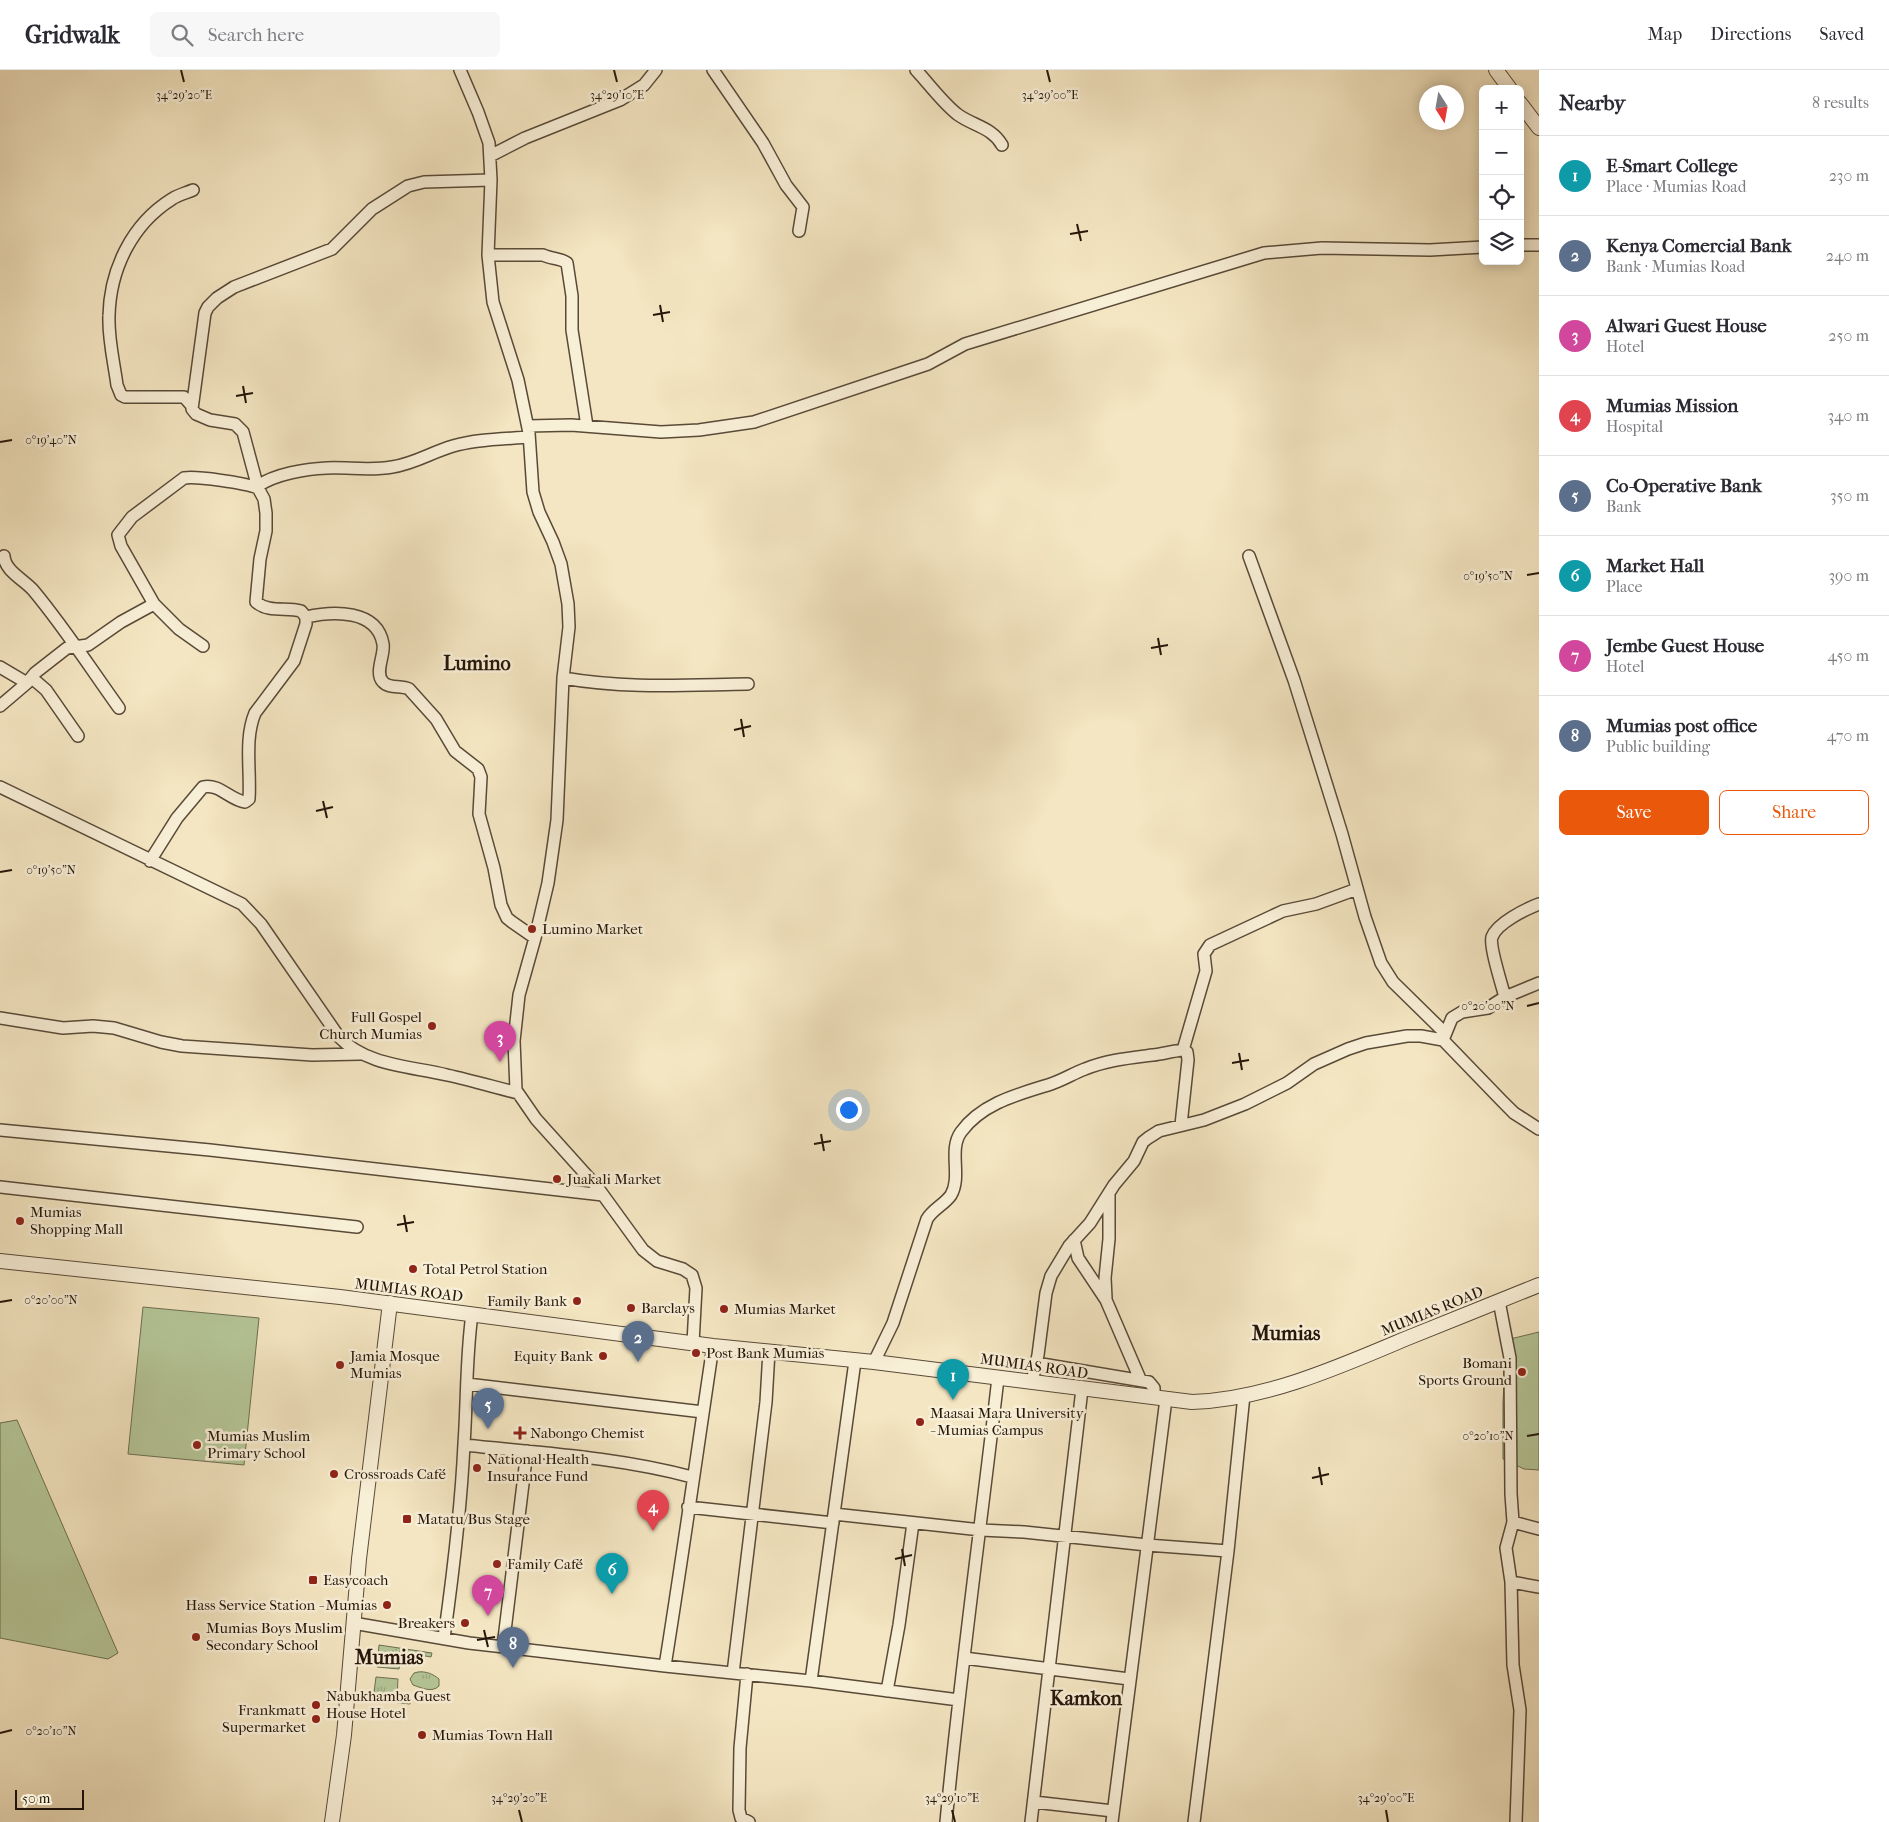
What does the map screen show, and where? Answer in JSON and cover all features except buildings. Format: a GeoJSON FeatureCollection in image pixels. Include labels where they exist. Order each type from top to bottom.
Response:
{"type":"FeatureCollection","features":[{"type":"Feature","properties":{"kind":"street"},"geometry":{"type":"LineString","coordinates":[[460,70],[486,134],[490,156],[488,255],[493,302],[515,368],[528,432],[533,492],[539,512],[557,552],[566,585],[569,627],[563,678],[557,820],[548,883],[517,1011],[514,1040],[515,1080],[518,1093],[536,1119],[603,1195],[635,1241],[652,1258],[688,1271],[692,1275],[696,1288],[693,1343]]}},
{"type":"Feature","properties":{"kind":"street"},"geometry":{"type":"LineString","coordinates":[[490,156],[525,138],[620,100],[644,85],[656,70]]}},
{"type":"Feature","properties":{"kind":"street"},"geometry":{"type":"LineString","coordinates":[[713,70],[763,143],[786,185],[804,207],[799,231]]}},
{"type":"Feature","properties":{"kind":"street"},"geometry":{"type":"LineString","coordinates":[[916,70],[949,107],[966,119],[992,132],[1002,145]]}},
{"type":"Feature","properties":{"kind":"street"},"geometry":{"type":"LineString","coordinates":[[1496,70],[1507,85]]}},
{"type":"Feature","properties":{"kind":"street"},"geometry":{"type":"LineString","coordinates":[[1524,108],[1539,128]]}},
{"type":"Feature","properties":{"kind":"street"},"geometry":{"type":"LineString","coordinates":[[150,861],[177,818],[203,787],[214,787],[237,800],[245,802],[249,799],[249,738],[252,720],[255,712],[294,661],[306,624],[306,617],[301,611],[292,608],[272,609],[256,602],[266,522],[264,499],[258,487],[241,429],[232,423],[210,420],[193,412],[191,405],[205,313],[208,307],[234,286],[336,246],[372,209],[408,186],[424,182],[491,180]]}},
{"type":"Feature","properties":{"kind":"street"},"geometry":{"type":"LineString","coordinates":[[191,405],[184,397],[122,396],[117,384],[109,315],[116,272],[131,238],[159,209],[173,199],[193,190]]}},
{"type":"Feature","properties":{"kind":"street"},"geometry":{"type":"LineString","coordinates":[[1524,246],[1539,244]]}},
{"type":"Feature","properties":{"kind":"street"},"geometry":{"type":"LineString","coordinates":[[258,487],[272,477],[327,468],[389,468],[411,463],[453,446],[500,439],[528,432],[587,426],[661,432],[700,430],[754,422],[928,364],[965,344],[1264,253],[1322,248],[1430,250],[1479,247]]}},
{"type":"Feature","properties":{"kind":"street"},"geometry":{"type":"LineString","coordinates":[[488,255],[543,255],[550,259],[563,260],[567,263],[572,296],[572,330],[587,426]]}},
{"type":"Feature","properties":{"kind":"street"},"geometry":{"type":"LineString","coordinates":[[203,646],[179,629],[154,604],[118,540],[118,535],[127,522],[184,478],[194,477],[258,487]]}},
{"type":"Feature","properties":{"kind":"street"},"geometry":{"type":"LineString","coordinates":[[4,556],[7,566],[27,583],[76,647],[119,708]]}},
{"type":"Feature","properties":{"kind":"street"},"geometry":{"type":"LineString","coordinates":[[1249,556],[1294,680],[1373,941],[1386,972],[1393,982],[1444,1036],[1472,1072],[1514,1113],[1539,1128]]}},
{"type":"Feature","properties":{"kind":"street"},"geometry":{"type":"LineString","coordinates":[[0,706],[30,680],[35,673],[67,648],[88,645],[121,622],[154,604]]}},
{"type":"Feature","properties":{"kind":"street"},"geometry":{"type":"LineString","coordinates":[[306,617],[334,613],[356,616],[368,620],[378,629],[384,645],[381,667],[382,680],[388,685],[409,689],[436,719],[455,751],[478,769],[481,777],[479,814],[494,868],[501,905],[506,918],[536,938]]}},
{"type":"Feature","properties":{"kind":"street"},"geometry":{"type":"LineString","coordinates":[[0,667],[30,680],[46,690],[78,736]]}},
{"type":"Feature","properties":{"kind":"street"},"geometry":{"type":"LineString","coordinates":[[563,678],[600,684],[630,686],[748,684]]}},
{"type":"Feature","properties":{"kind":"street"},"geometry":{"type":"LineString","coordinates":[[0,787],[242,904],[251,912],[283,954],[339,1037],[346,1045],[360,1054],[375,1060],[447,1075],[518,1093]]}},
{"type":"Feature","properties":{"kind":"street"},"geometry":{"type":"LineString","coordinates":[[1182,1050],[1206,971],[1204,954],[1210,945],[1283,911],[1316,904],[1357,889]]}},
{"type":"Feature","properties":{"kind":"street"},"geometry":{"type":"LineString","coordinates":[[1505,998],[1492,945],[1493,936],[1503,924],[1526,909],[1539,904]]}},
{"type":"Feature","properties":{"kind":"street"},"geometry":{"type":"LineString","coordinates":[[1444,1036],[1452,1018],[1462,1012],[1488,1008],[1505,998],[1538,987]]}},
{"type":"Feature","properties":{"kind":"street"},"geometry":{"type":"LineString","coordinates":[[0,1018],[63,1028],[93,1026],[114,1028],[161,1042],[182,1046],[312,1055],[360,1054]]}},
{"type":"Feature","properties":{"kind":"street"},"geometry":{"type":"LineString","coordinates":[[1032,1382],[1051,1276],[1062,1256],[1090,1223],[1109,1193],[1134,1162],[1143,1142],[1160,1131],[1204,1120],[1246,1104],[1287,1083],[1314,1064],[1348,1048],[1407,1036],[1444,1036]]}},
{"type":"Feature","properties":{"kind":"street"},"geometry":{"type":"LineString","coordinates":[[874,1362],[893,1323],[927,1219],[951,1194],[954,1183],[955,1145],[961,1132],[972,1120],[1011,1096],[1064,1079],[1113,1060],[1182,1050],[1187,1052],[1188,1060],[1181,1125]]}},
{"type":"Feature","properties":{"kind":"street"},"geometry":{"type":"LineString","coordinates":[[0,1130],[210,1150],[603,1195]]}},
{"type":"Feature","properties":{"kind":"street"},"geometry":{"type":"LineString","coordinates":[[0,1187],[357,1228]]}},
{"type":"Feature","properties":{"kind":"street"},"geometry":{"type":"LineString","coordinates":[[1106,1300],[1105,1278],[1109,1239],[1109,1193]]}},
{"type":"Feature","properties":{"kind":"street"},"geometry":{"type":"LineString","coordinates":[[1074,1240],[1078,1258],[1106,1300],[1140,1379]]}},
{"type":"Feature","properties":{"kind":"street","name":"MUMIAS ROAD"},"geometry":{"type":"LineString","coordinates":[[0,1261],[390,1303],[713,1346],[874,1362],[1160,1398],[1206,1401],[1228,1400],[1300,1381],[1539,1285]]}},
{"type":"Feature","properties":{"kind":"street"},"geometry":{"type":"LineString","coordinates":[[1499,1301],[1510,1358],[1513,1522],[1506,1548],[1511,1582],[1513,1665],[1520,1710],[1516,1822]]}},
{"type":"Feature","properties":{"kind":"street"},"geometry":{"type":"LineString","coordinates":[[332,1822],[346,1717],[359,1558],[390,1303]]}},
{"type":"Feature","properties":{"kind":"street"},"geometry":{"type":"LineString","coordinates":[[444,1638],[455,1554],[472,1314]]}},
{"type":"Feature","properties":{"kind":"street"},"geometry":{"type":"LineString","coordinates":[[665,1666],[713,1346]]}},
{"type":"Feature","properties":{"kind":"street"},"geometry":{"type":"LineString","coordinates":[[733,1673],[766,1402],[769,1352]]}},
{"type":"Feature","properties":{"kind":"street"},"geometry":{"type":"LineString","coordinates":[[811,1681],[855,1361]]}},
{"type":"Feature","properties":{"kind":"street"},"geometry":{"type":"LineString","coordinates":[[1034,1802],[1112,1816],[1147,1545],[1160,1398],[1152,1384],[1140,1379],[1036,1363]]}},
{"type":"Feature","properties":{"kind":"street"},"geometry":{"type":"LineString","coordinates":[[946,1822],[998,1378]]}},
{"type":"Feature","properties":{"kind":"street"},"geometry":{"type":"LineString","coordinates":[[467,1384],[703,1412]]}},
{"type":"Feature","properties":{"kind":"street"},"geometry":{"type":"LineString","coordinates":[[1031,1822],[1082,1389]]}},
{"type":"Feature","properties":{"kind":"street"},"geometry":{"type":"LineString","coordinates":[[1194,1822],[1228,1552],[1244,1395]]}},
{"type":"Feature","properties":{"kind":"street"},"geometry":{"type":"LineString","coordinates":[[464,1445],[595,1458],[670,1471],[692,1477]]}},
{"type":"Feature","properties":{"kind":"street"},"geometry":{"type":"LineString","coordinates":[[503,1647],[527,1451]]}},
{"type":"Feature","properties":{"kind":"street"},"geometry":{"type":"LineString","coordinates":[[688,1508],[752,1515],[913,1523],[1024,1532],[1228,1552]]}},
{"type":"Feature","properties":{"kind":"street"},"geometry":{"type":"LineString","coordinates":[[1513,1522],[1539,1529]]}},
{"type":"Feature","properties":{"kind":"street"},"geometry":{"type":"LineString","coordinates":[[887,1691],[899,1625],[913,1523]]}},
{"type":"Feature","properties":{"kind":"street"},"geometry":{"type":"LineString","coordinates":[[1511,1582],[1539,1587]]}},
{"type":"Feature","properties":{"kind":"street"},"geometry":{"type":"LineString","coordinates":[[353,1623],[469,1643],[811,1681],[959,1700]]}},
{"type":"Feature","properties":{"kind":"street"},"geometry":{"type":"LineString","coordinates":[[964,1658],[1129,1680]]}},
{"type":"Feature","properties":{"kind":"street"},"geometry":{"type":"LineString","coordinates":[[747,1674],[740,1748],[740,1814],[742,1819],[749,1822]]}},
{"type":"Feature","properties":{"kind":"green space"},"geometry":{"type":"Polygon","coordinates":[[[143,1307],[259,1318],[244,1465],[128,1454],[143,1307]]]}},
{"type":"Feature","properties":{"kind":"green space","name":"Bomani Sports Ground"},"geometry":{"type":"Polygon","coordinates":[[[1539,1332],[1539,1470],[1524,1469],[1503,1459],[1503,1403],[1506,1340],[1539,1332]]]}},
{"type":"Feature","properties":{"kind":"green space"},"geometry":{"type":"Polygon","coordinates":[[[17,1420],[118,1653],[108,1659],[0,1638],[0,1423],[17,1420]]]}},
{"type":"Feature","properties":{"kind":"green space"},"geometry":{"type":"Polygon","coordinates":[[[379,1645],[432,1653],[431,1657],[416,1655],[405,1657],[401,1659],[399,1669],[377,1667],[379,1645]]]}},
{"type":"Feature","properties":{"kind":"green space"},"geometry":{"type":"Polygon","coordinates":[[[427,1672],[437,1677],[439,1679],[439,1686],[430,1690],[413,1685],[410,1679],[414,1673],[427,1672]]]}},
{"type":"Feature","properties":{"kind":"green space"},"geometry":{"type":"Polygon","coordinates":[[[376,1677],[398,1679],[399,1693],[402,1697],[410,1699],[410,1704],[373,1700],[376,1677]]]}},
{"type":"Feature","properties":{"kind":"place","name":"Lumino Market"},"geometry":{"type":"Point","coordinates":[532,929]}},
{"type":"Feature","properties":{"kind":"place","name":"Full Gospel Church Mumias"},"geometry":{"type":"Point","coordinates":[432,1026]}},
{"type":"Feature","properties":{"kind":"place","name":"Alwari Guest House"},"geometry":{"type":"Point","coordinates":[500,1062]}},
{"type":"Feature","properties":{"kind":"place","name":"Juakali Market"},"geometry":{"type":"Point","coordinates":[557,1179]}},
{"type":"Feature","properties":{"kind":"place","name":"Mumias Shopping Mall"},"geometry":{"type":"Point","coordinates":[20,1221]}},
{"type":"Feature","properties":{"kind":"place","name":"Total Petrol Station"},"geometry":{"type":"Point","coordinates":[413,1269]}},
{"type":"Feature","properties":{"kind":"place","name":"Family Bank"},"geometry":{"type":"Point","coordinates":[577,1301]}},
{"type":"Feature","properties":{"kind":"place","name":"Barclays"},"geometry":{"type":"Point","coordinates":[631,1308]}},
{"type":"Feature","properties":{"kind":"place","name":"Mumias Market"},"geometry":{"type":"Point","coordinates":[724,1309]}},
{"type":"Feature","properties":{"kind":"place","name":"Post Bank Mumias"},"geometry":{"type":"Point","coordinates":[696,1353]}},
{"type":"Feature","properties":{"kind":"place","name":"Equity Bank"},"geometry":{"type":"Point","coordinates":[603,1356]}},
{"type":"Feature","properties":{"kind":"place","name":"Kenya Comercial Bank"},"geometry":{"type":"Point","coordinates":[638,1362]}},
{"type":"Feature","properties":{"kind":"place","name":"Jamia Mosque Mumias"},"geometry":{"type":"Point","coordinates":[340,1365]}},
{"type":"Feature","properties":{"kind":"place","name":"Bomani Sports Ground"},"geometry":{"type":"Point","coordinates":[1522,1372]}},
{"type":"Feature","properties":{"kind":"place","name":"E-Smart College"},"geometry":{"type":"Point","coordinates":[953,1400]}},
{"type":"Feature","properties":{"kind":"place","name":"Maasai Mara University - Mumias Campus"},"geometry":{"type":"Point","coordinates":[920,1422]}},
{"type":"Feature","properties":{"kind":"place","name":"Co-Operative Bank"},"geometry":{"type":"Point","coordinates":[488,1429]}},
{"type":"Feature","properties":{"kind":"place","name":"Nabongo Chemist"},"geometry":{"type":"Point","coordinates":[520,1433]}},
{"type":"Feature","properties":{"kind":"place","name":"Mumias Muslim Primary School"},"geometry":{"type":"Point","coordinates":[197,1445]}},
{"type":"Feature","properties":{"kind":"place","name":"National Health Insurance Fund"},"geometry":{"type":"Point","coordinates":[477,1468]}},
{"type":"Feature","properties":{"kind":"place","name":"Crossroads Café"},"geometry":{"type":"Point","coordinates":[334,1474]}},
{"type":"Feature","properties":{"kind":"place","name":"Matatu/Bus Stage"},"geometry":{"type":"Point","coordinates":[407,1519]}},
{"type":"Feature","properties":{"kind":"place","name":"Mumias Mission"},"geometry":{"type":"Point","coordinates":[653,1531]}},
{"type":"Feature","properties":{"kind":"place","name":"Family Café"},"geometry":{"type":"Point","coordinates":[497,1564]}},
{"type":"Feature","properties":{"kind":"place","name":"Easycoach"},"geometry":{"type":"Point","coordinates":[313,1580]}},
{"type":"Feature","properties":{"kind":"place","name":"Market Hall"},"geometry":{"type":"Point","coordinates":[612,1594]}},
{"type":"Feature","properties":{"kind":"place","name":"Hass Service Station - Mumias"},"geometry":{"type":"Point","coordinates":[387,1605]}},
{"type":"Feature","properties":{"kind":"place","name":"Jembe Guest House"},"geometry":{"type":"Point","coordinates":[488,1616]}},
{"type":"Feature","properties":{"kind":"place","name":"Breakers"},"geometry":{"type":"Point","coordinates":[465,1623]}},
{"type":"Feature","properties":{"kind":"place","name":"Mumias Boys Muslim Secondary School"},"geometry":{"type":"Point","coordinates":[196,1637]}},
{"type":"Feature","properties":{"kind":"place","name":"Mumias post office"},"geometry":{"type":"Point","coordinates":[513,1668]}},
{"type":"Feature","properties":{"kind":"place","name":"Nabukhamba Guest House Hotel"},"geometry":{"type":"Point","coordinates":[316,1705]}},
{"type":"Feature","properties":{"kind":"place","name":"Frankmatt Supermarket"},"geometry":{"type":"Point","coordinates":[316,1719]}},
{"type":"Feature","properties":{"kind":"place","name":"Mumias Town Hall"},"geometry":{"type":"Point","coordinates":[422,1735]}},
{"type":"Feature","properties":{"kind":"district","name":"Lumino"},"geometry":{"type":"Point","coordinates":[477,663]}},
{"type":"Feature","properties":{"kind":"district","name":"Mumias"},"geometry":{"type":"Point","coordinates":[1286,1333]}},
{"type":"Feature","properties":{"kind":"district","name":"Mumias"},"geometry":{"type":"Point","coordinates":[389,1657]}},
{"type":"Feature","properties":{"kind":"district","name":"Kamkon"},"geometry":{"type":"Point","coordinates":[1086,1698]}}]}
